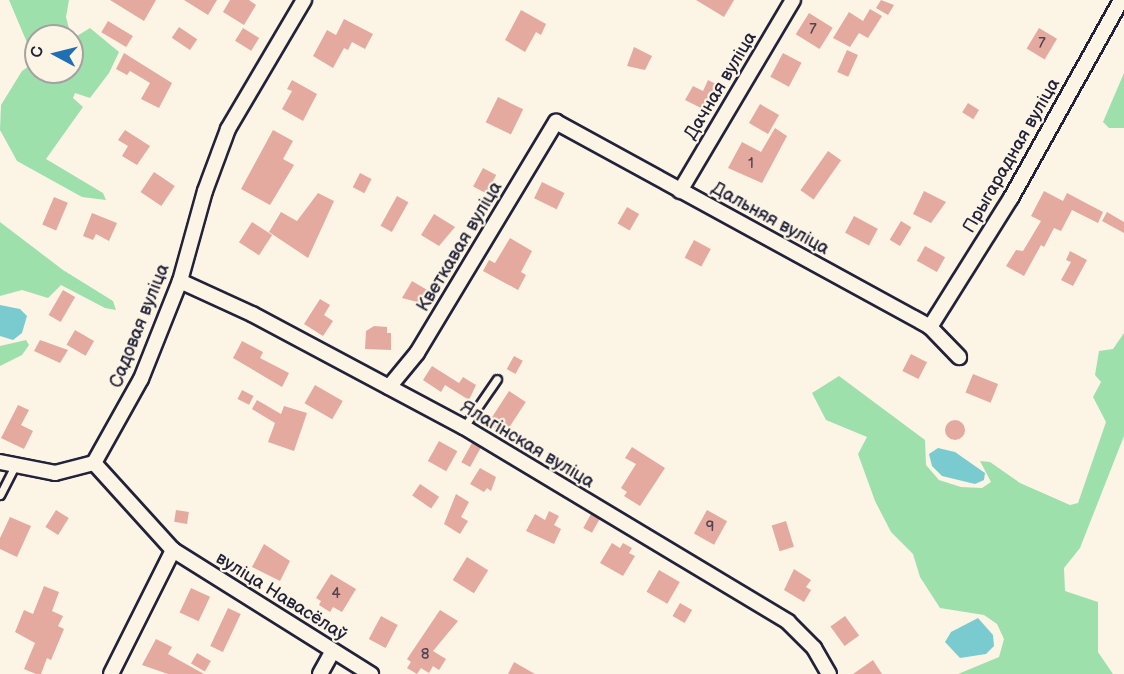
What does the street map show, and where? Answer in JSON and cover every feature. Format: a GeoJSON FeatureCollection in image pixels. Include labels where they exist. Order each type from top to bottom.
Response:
{"type":"FeatureCollection","features":[{"type":"Feature","properties":{"kind":"street","name":"Садовая вуліца"},"geometry":{"type":"LineString","coordinates":[[94,463],[141,379],[180,281],[205,191],[228,129],[304,0]]}},
{"type":"Feature","properties":{"kind":"street","name":"Дачная вуліца"},"geometry":{"type":"LineString","coordinates":[[680,191],[793,0]]}},
{"type":"Feature","properties":{"kind":"street","name":"Прыгарадная вуліца"},"geometry":{"type":"LineString","coordinates":[[930,327],[1011,198],[1121,0]]}},
{"type":"Feature","properties":{"kind":"street","name":"Дальняя вуліца"},"geometry":{"type":"LineString","coordinates":[[556,122],[930,327],[959,357]]}},
{"type":"Feature","properties":{"kind":"street","name":"Кветкавая вуліца"},"geometry":{"type":"LineString","coordinates":[[389,387],[417,352],[556,122]]}},
{"type":"Feature","properties":{"kind":"street","name":"Ялагінская вуліца"},"geometry":{"type":"LineString","coordinates":[[180,281],[252,314],[464,427],[788,622],[814,648],[830,674]]}},
{"type":"Feature","properties":{"kind":"street"},"geometry":{"type":"LineString","coordinates":[[0,462],[14,467],[55,472],[94,463],[173,550],[111,674]]}},
{"type":"Feature","properties":{"kind":"street","name":"вуліца Навасёлаў"},"geometry":{"type":"LineString","coordinates":[[173,550],[371,674]]}},
{"type":"Feature","properties":{"kind":"street"},"geometry":{"type":"LineString","coordinates":[[320,674],[333,651]]}},
{"type":"Feature","properties":{"kind":"lane"},"geometry":{"type":"LineString","coordinates":[[464,427],[497,379]]}},
{"type":"Feature","properties":{"kind":"lane"},"geometry":{"type":"LineString","coordinates":[[0,495],[14,467]]}},
{"type":"Feature","properties":{"kind":"green space"},"geometry":{"type":"Polygon","coordinates":[[[9,0],[69,0],[66,17],[68,24],[24,24],[24,35],[9,0]]]}},
{"type":"Feature","properties":{"kind":"green space"},"geometry":{"type":"Polygon","coordinates":[[[90,28],[119,52],[109,73],[90,98],[75,93],[73,98],[83,107],[46,159],[103,193],[106,200],[82,197],[17,161],[0,130],[1,105],[24,70],[24,84],[84,84],[84,32],[90,28]]]}},
{"type":"Feature","properties":{"kind":"green space"},"geometry":{"type":"Polygon","coordinates":[[[1124,73],[1124,128],[1109,128],[1103,122],[1124,73]]]}},
{"type":"Feature","properties":{"kind":"green space"},"geometry":{"type":"Polygon","coordinates":[[[0,222],[63,270],[113,301],[116,310],[105,308],[61,285],[48,298],[22,290],[0,296],[0,222]]]}},
{"type":"Feature","properties":{"kind":"green space"},"geometry":{"type":"Polygon","coordinates":[[[1124,333],[1124,436],[1080,548],[1064,568],[1065,591],[1098,602],[1098,652],[1113,674],[958,674],[999,657],[1004,639],[997,624],[984,615],[940,608],[920,577],[913,554],[891,532],[875,501],[858,454],[867,437],[826,420],[812,393],[839,376],[925,440],[926,465],[939,480],[961,487],[982,488],[991,482],[980,461],[990,462],[1020,483],[1070,505],[1078,503],[1106,422],[1093,397],[1101,382],[1095,375],[1099,351],[1113,349],[1124,333]]]}},
{"type":"Feature","properties":{"kind":"green space"},"geometry":{"type":"Polygon","coordinates":[[[26,340],[29,345],[22,355],[0,366],[0,346],[26,340]]]}},
{"type":"Feature","properties":{"kind":"water"},"geometry":{"type":"Polygon","coordinates":[[[0,305],[20,309],[27,316],[22,333],[13,340],[0,336],[0,305]]]}},
{"type":"Feature","properties":{"kind":"water"},"geometry":{"type":"Polygon","coordinates":[[[938,448],[955,452],[985,473],[984,480],[975,484],[942,476],[932,466],[929,454],[938,448]]]}},
{"type":"Feature","properties":{"kind":"water"},"geometry":{"type":"Polygon","coordinates":[[[978,618],[993,635],[994,646],[986,654],[960,658],[945,642],[951,632],[978,618]]]}},
{"type":"Feature","properties":{"kind":"building"},"geometry":{"type":"Polygon","coordinates":[[[110,0],[156,0],[144,21],[110,0]]]}},
{"type":"Feature","properties":{"kind":"building"},"geometry":{"type":"Polygon","coordinates":[[[184,0],[217,0],[208,15],[184,0]]]}},
{"type":"Feature","properties":{"kind":"building"},"geometry":{"type":"Polygon","coordinates":[[[230,0],[249,0],[256,5],[244,25],[223,12],[230,0]]]}},
{"type":"Feature","properties":{"kind":"building"},"geometry":{"type":"Polygon","coordinates":[[[696,0],[734,0],[724,17],[696,0]]]}},
{"type":"Feature","properties":{"kind":"building"},"geometry":{"type":"Polygon","coordinates":[[[881,0],[894,5],[888,15],[876,8],[881,0]]]}},
{"type":"Feature","properties":{"kind":"building"},"geometry":{"type":"Polygon","coordinates":[[[870,9],[882,16],[868,38],[859,33],[850,47],[833,38],[849,12],[863,21],[870,9]]]}},
{"type":"Feature","properties":{"kind":"building"},"geometry":{"type":"Polygon","coordinates":[[[521,10],[546,24],[541,35],[536,32],[525,52],[505,40],[521,10]]]}},
{"type":"Feature","properties":{"kind":"building"},"geometry":{"type":"Polygon","coordinates":[[[809,13],[833,28],[819,49],[796,34],[809,13]]]}},
{"type":"Feature","properties":{"kind":"building"},"geometry":{"type":"Polygon","coordinates":[[[344,19],[373,34],[365,49],[352,42],[348,50],[344,48],[333,68],[313,56],[327,30],[336,35],[344,19]]]}},
{"type":"Feature","properties":{"kind":"building"},"geometry":{"type":"Polygon","coordinates":[[[108,21],[133,36],[126,47],[101,32],[108,21]]]}},
{"type":"Feature","properties":{"kind":"building"},"geometry":{"type":"Polygon","coordinates":[[[179,27],[197,39],[190,50],[172,38],[179,27]]]}},
{"type":"Feature","properties":{"kind":"building"},"geometry":{"type":"Polygon","coordinates":[[[243,28],[259,38],[251,51],[235,41],[243,28]]]}},
{"type":"Feature","properties":{"kind":"building"},"geometry":{"type":"Polygon","coordinates":[[[1039,28],[1057,39],[1045,59],[1027,49],[1039,28]]]}},
{"type":"Feature","properties":{"kind":"building"},"geometry":{"type":"Polygon","coordinates":[[[634,47],[652,56],[645,70],[627,66],[634,47]]]}},
{"type":"Feature","properties":{"kind":"building"},"geometry":{"type":"Polygon","coordinates":[[[847,50],[858,55],[848,77],[837,72],[847,50]]]}},
{"type":"Feature","properties":{"kind":"building"},"geometry":{"type":"Polygon","coordinates":[[[124,53],[172,83],[159,108],[141,99],[150,83],[130,71],[127,75],[116,69],[124,53]]]}},
{"type":"Feature","properties":{"kind":"building"},"geometry":{"type":"Polygon","coordinates":[[[783,53],[802,63],[789,87],[770,77],[783,53]]]}},
{"type":"Feature","properties":{"kind":"building"},"geometry":{"type":"Polygon","coordinates":[[[292,80],[317,94],[303,121],[282,109],[292,91],[287,89],[292,80]]]}},
{"type":"Feature","properties":{"kind":"building"},"geometry":{"type":"Polygon","coordinates":[[[708,80],[722,87],[709,112],[685,100],[693,86],[703,91],[708,80]]]}},
{"type":"Feature","properties":{"kind":"building"},"geometry":{"type":"Polygon","coordinates":[[[498,97],[523,109],[511,134],[486,122],[498,97]]]}},
{"type":"Feature","properties":{"kind":"building"},"geometry":{"type":"Polygon","coordinates":[[[968,103],[979,110],[973,119],[962,112],[968,103]]]}},
{"type":"Feature","properties":{"kind":"building"},"geometry":{"type":"Polygon","coordinates":[[[760,104],[779,115],[768,134],[749,123],[760,104]]]}},
{"type":"Feature","properties":{"kind":"building"},"geometry":{"type":"Polygon","coordinates":[[[775,128],[787,136],[762,183],[728,168],[742,142],[761,152],[775,128]]]}},
{"type":"Feature","properties":{"kind":"building"},"geometry":{"type":"Polygon","coordinates":[[[125,130],[150,146],[137,165],[122,156],[128,146],[118,140],[125,130]]]}},
{"type":"Feature","properties":{"kind":"building"},"geometry":{"type":"Polygon","coordinates":[[[273,130],[293,141],[283,159],[294,165],[270,205],[241,189],[273,130]]]}},
{"type":"Feature","properties":{"kind":"building"},"geometry":{"type":"Polygon","coordinates":[[[828,151],[841,160],[814,199],[800,190],[828,151]]]}},
{"type":"Feature","properties":{"kind":"building"},"geometry":{"type":"Polygon","coordinates":[[[483,168],[496,175],[486,194],[473,187],[483,168]]]}},
{"type":"Feature","properties":{"kind":"building"},"geometry":{"type":"Polygon","coordinates":[[[154,172],[175,186],[161,206],[141,192],[154,172]]]}},
{"type":"Feature","properties":{"kind":"building"},"geometry":{"type":"Polygon","coordinates":[[[360,173],[372,179],[364,193],[353,187],[360,173]]]}},
{"type":"Feature","properties":{"kind":"building"},"geometry":{"type":"Polygon","coordinates":[[[542,182],[564,193],[557,209],[534,198],[542,182]]]}},
{"type":"Feature","properties":{"kind":"building"},"geometry":{"type":"Polygon","coordinates":[[[924,191],[946,202],[931,223],[913,214],[924,191]]]}},
{"type":"Feature","properties":{"kind":"building"},"geometry":{"type":"Polygon","coordinates":[[[1044,191],[1063,201],[1067,193],[1103,212],[1098,223],[1072,210],[1061,231],[1054,228],[1044,247],[1041,245],[1024,276],[1006,266],[1016,250],[1023,251],[1041,221],[1031,216],[1044,191]]]}},
{"type":"Feature","properties":{"kind":"building"},"geometry":{"type":"Polygon","coordinates":[[[318,193],[334,201],[308,258],[269,232],[281,212],[297,221],[318,193]]]}},
{"type":"Feature","properties":{"kind":"building"},"geometry":{"type":"Polygon","coordinates":[[[397,196],[408,202],[392,232],[381,226],[397,196]]]}},
{"type":"Feature","properties":{"kind":"building"},"geometry":{"type":"Polygon","coordinates":[[[54,197],[68,203],[56,230],[42,225],[54,197]]]}},
{"type":"Feature","properties":{"kind":"building"},"geometry":{"type":"Polygon","coordinates":[[[627,207],[639,214],[630,230],[618,223],[627,207]]]}},
{"type":"Feature","properties":{"kind":"building"},"geometry":{"type":"Polygon","coordinates":[[[1107,212],[1124,222],[1124,233],[1102,221],[1107,212]]]}},
{"type":"Feature","properties":{"kind":"building"},"geometry":{"type":"Polygon","coordinates":[[[92,213],[117,223],[109,241],[96,234],[93,240],[83,236],[92,213]]]}},
{"type":"Feature","properties":{"kind":"building"},"geometry":{"type":"Polygon","coordinates":[[[434,214],[455,227],[439,246],[421,235],[434,214]]]}},
{"type":"Feature","properties":{"kind":"building"},"geometry":{"type":"Polygon","coordinates":[[[854,216],[878,229],[869,245],[845,233],[854,216]]]}},
{"type":"Feature","properties":{"kind":"building"},"geometry":{"type":"Polygon","coordinates":[[[901,221],[911,227],[900,246],[890,240],[901,221]]]}},
{"type":"Feature","properties":{"kind":"building"},"geometry":{"type":"Polygon","coordinates":[[[252,222],[272,235],[259,255],[239,242],[252,222]]]}},
{"type":"Feature","properties":{"kind":"building"},"geometry":{"type":"Polygon","coordinates":[[[797,228],[808,234],[803,244],[792,238],[797,228]]]}},
{"type":"Feature","properties":{"kind":"building"},"geometry":{"type":"Polygon","coordinates":[[[510,238],[532,251],[521,272],[526,275],[518,290],[483,271],[489,260],[495,263],[510,238]]]}},
{"type":"Feature","properties":{"kind":"building"},"geometry":{"type":"Polygon","coordinates":[[[694,240],[711,249],[701,267],[685,258],[694,240]]]}},
{"type":"Feature","properties":{"kind":"building"},"geometry":{"type":"Polygon","coordinates":[[[925,246],[945,257],[937,272],[917,261],[925,246]]]}},
{"type":"Feature","properties":{"kind":"building"},"geometry":{"type":"Polygon","coordinates":[[[1070,251],[1087,260],[1073,286],[1061,280],[1071,262],[1066,260],[1070,251]]]}},
{"type":"Feature","properties":{"kind":"building"},"geometry":{"type":"Polygon","coordinates":[[[412,281],[429,291],[421,303],[402,298],[412,281]]]}},
{"type":"Feature","properties":{"kind":"building"},"geometry":{"type":"Polygon","coordinates":[[[63,290],[75,297],[61,322],[48,315],[63,290]]]}},
{"type":"Feature","properties":{"kind":"building"},"geometry":{"type":"Polygon","coordinates":[[[320,299],[330,305],[324,315],[333,321],[323,336],[304,324],[320,299]]]}},
{"type":"Feature","properties":{"kind":"building"},"geometry":{"type":"Polygon","coordinates":[[[374,326],[387,327],[387,333],[391,333],[391,350],[365,349],[366,331],[374,326]]]}},
{"type":"Feature","properties":{"kind":"building"},"geometry":{"type":"Polygon","coordinates":[[[75,330],[94,341],[86,356],[66,345],[75,330]]]}},
{"type":"Feature","properties":{"kind":"building"},"geometry":{"type":"Polygon","coordinates":[[[40,340],[68,350],[60,363],[34,351],[40,340]]]}},
{"type":"Feature","properties":{"kind":"building"},"geometry":{"type":"Polygon","coordinates":[[[242,341],[263,352],[260,358],[289,373],[282,387],[233,358],[242,341]]]}},
{"type":"Feature","properties":{"kind":"building"},"geometry":{"type":"Polygon","coordinates":[[[911,354],[927,362],[918,379],[902,371],[911,354]]]}},
{"type":"Feature","properties":{"kind":"building"},"geometry":{"type":"Polygon","coordinates":[[[514,356],[523,361],[515,374],[507,369],[514,356]]]}},
{"type":"Feature","properties":{"kind":"building"},"geometry":{"type":"Polygon","coordinates":[[[432,366],[459,383],[463,377],[476,385],[469,400],[445,385],[441,392],[423,380],[432,366]]]}},
{"type":"Feature","properties":{"kind":"building"},"geometry":{"type":"Polygon","coordinates":[[[973,374],[998,384],[991,403],[966,393],[973,374]]]}},
{"type":"Feature","properties":{"kind":"building"},"geometry":{"type":"Polygon","coordinates":[[[315,385],[343,401],[332,419],[304,403],[315,385]]]}},
{"type":"Feature","properties":{"kind":"building"},"geometry":{"type":"Polygon","coordinates":[[[242,390],[254,396],[249,405],[237,399],[242,390]]]}},
{"type":"Feature","properties":{"kind":"building"},"geometry":{"type":"Polygon","coordinates":[[[509,391],[526,402],[505,435],[488,424],[509,391]]]}},
{"type":"Feature","properties":{"kind":"building"},"geometry":{"type":"Polygon","coordinates":[[[257,400],[281,414],[284,406],[307,413],[294,451],[268,442],[275,423],[252,409],[257,400]]]}},
{"type":"Feature","properties":{"kind":"building"},"geometry":{"type":"Polygon","coordinates":[[[18,405],[29,410],[21,425],[33,431],[24,449],[1,438],[18,405]]]}},
{"type":"Feature","properties":{"kind":"building"},"geometry":{"type":"Polygon","coordinates":[[[951,420],[959,420],[965,426],[965,434],[959,440],[951,440],[945,434],[945,426],[951,420]]]}},
{"type":"Feature","properties":{"kind":"building"},"geometry":{"type":"Polygon","coordinates":[[[439,441],[457,451],[446,471],[428,461],[439,441]]]}},
{"type":"Feature","properties":{"kind":"building"},"geometry":{"type":"Polygon","coordinates":[[[472,443],[481,448],[470,467],[461,462],[472,443]]]}},
{"type":"Feature","properties":{"kind":"building"},"geometry":{"type":"Polygon","coordinates":[[[632,447],[665,468],[640,506],[624,496],[627,492],[621,488],[636,464],[625,458],[632,447]]]}},
{"type":"Feature","properties":{"kind":"building"},"geometry":{"type":"Polygon","coordinates":[[[480,468],[496,477],[491,491],[487,488],[484,492],[470,484],[480,468]]]}},
{"type":"Feature","properties":{"kind":"building"},"geometry":{"type":"Polygon","coordinates":[[[420,484],[439,497],[431,508],[412,496],[420,484]]]}},
{"type":"Feature","properties":{"kind":"building"},"geometry":{"type":"Polygon","coordinates":[[[456,494],[469,502],[461,517],[468,521],[460,534],[444,524],[456,494]]]}},
{"type":"Feature","properties":{"kind":"building"},"geometry":{"type":"Polygon","coordinates":[[[56,510],[69,518],[58,535],[45,527],[56,510]]]}},
{"type":"Feature","properties":{"kind":"building"},"geometry":{"type":"Polygon","coordinates":[[[176,510],[189,512],[187,524],[174,522],[176,510]]]}},
{"type":"Feature","properties":{"kind":"building"},"geometry":{"type":"Polygon","coordinates":[[[707,510],[727,521],[714,545],[694,534],[707,510]]]}},
{"type":"Feature","properties":{"kind":"building"},"geometry":{"type":"Polygon","coordinates":[[[549,511],[559,516],[554,525],[561,529],[554,544],[526,531],[535,514],[545,520],[549,511]]]}},
{"type":"Feature","properties":{"kind":"building"},"geometry":{"type":"Polygon","coordinates":[[[591,514],[600,519],[592,533],[583,528],[591,514]]]}},
{"type":"Feature","properties":{"kind":"building"},"geometry":{"type":"Polygon","coordinates":[[[10,517],[31,526],[17,557],[0,549],[0,538],[10,517]]]}},
{"type":"Feature","properties":{"kind":"building"},"geometry":{"type":"Polygon","coordinates":[[[786,521],[794,547],[780,551],[772,525],[786,521]]]}},
{"type":"Feature","properties":{"kind":"building"},"geometry":{"type":"Polygon","coordinates":[[[612,543],[620,548],[623,543],[632,548],[629,553],[635,556],[623,576],[600,563],[612,543]]]}},
{"type":"Feature","properties":{"kind":"building"},"geometry":{"type":"Polygon","coordinates":[[[264,544],[290,561],[280,581],[252,567],[264,544]]]}},
{"type":"Feature","properties":{"kind":"building"},"geometry":{"type":"Polygon","coordinates":[[[467,557],[488,570],[474,593],[453,580],[467,557]]]}},
{"type":"Feature","properties":{"kind":"building"},"geometry":{"type":"Polygon","coordinates":[[[794,569],[811,580],[806,587],[811,590],[804,602],[784,590],[794,569]]]}},
{"type":"Feature","properties":{"kind":"building"},"geometry":{"type":"Polygon","coordinates":[[[659,570],[680,582],[667,604],[646,592],[659,570]]]}},
{"type":"Feature","properties":{"kind":"building"},"geometry":{"type":"Polygon","coordinates":[[[331,574],[356,589],[342,612],[333,607],[330,612],[319,605],[321,601],[316,598],[331,574]]]}},
{"type":"Feature","properties":{"kind":"building"},"geometry":{"type":"Polygon","coordinates":[[[44,586],[59,592],[52,611],[63,616],[58,626],[64,629],[51,660],[47,658],[41,674],[36,674],[24,669],[35,643],[15,632],[24,610],[33,614],[44,586]]]}},
{"type":"Feature","properties":{"kind":"building"},"geometry":{"type":"Polygon","coordinates":[[[191,588],[210,597],[199,621],[180,612],[191,588]]]}},
{"type":"Feature","properties":{"kind":"building"},"geometry":{"type":"Polygon","coordinates":[[[680,603],[692,610],[685,623],[672,616],[680,603]]]}},
{"type":"Feature","properties":{"kind":"building"},"geometry":{"type":"Polygon","coordinates":[[[228,608],[241,614],[223,652],[210,646],[228,608]]]}},
{"type":"Feature","properties":{"kind":"building"},"geometry":{"type":"Polygon","coordinates":[[[440,610],[458,621],[433,651],[446,659],[439,670],[433,666],[429,673],[421,668],[417,674],[407,668],[411,662],[407,659],[440,610]]]}},
{"type":"Feature","properties":{"kind":"building"},"geometry":{"type":"Polygon","coordinates":[[[381,616],[398,625],[386,648],[369,639],[381,616]]]}},
{"type":"Feature","properties":{"kind":"building"},"geometry":{"type":"Polygon","coordinates":[[[845,616],[859,635],[845,646],[830,627],[845,616]]]}},
{"type":"Feature","properties":{"kind":"building"},"geometry":{"type":"Polygon","coordinates":[[[156,639],[172,647],[168,654],[204,674],[168,674],[142,665],[156,639]]]}},
{"type":"Feature","properties":{"kind":"building"},"geometry":{"type":"Polygon","coordinates":[[[197,653],[211,661],[205,671],[191,663],[197,653]]]}},
{"type":"Feature","properties":{"kind":"building"},"geometry":{"type":"Polygon","coordinates":[[[873,660],[882,674],[853,674],[873,660]]]}},
{"type":"Feature","properties":{"kind":"building"},"geometry":{"type":"Polygon","coordinates":[[[514,662],[535,674],[508,674],[514,662]]]}}]}
